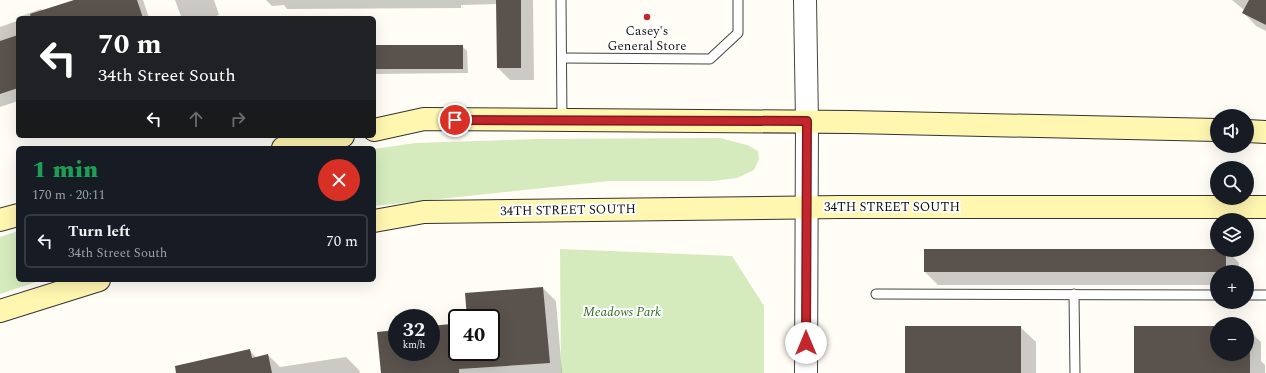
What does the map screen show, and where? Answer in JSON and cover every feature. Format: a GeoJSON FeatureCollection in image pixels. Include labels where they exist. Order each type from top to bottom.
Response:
{"type":"FeatureCollection","features":[{"type":"Feature","properties":{"kind":"main road"},"geometry":{"type":"LineString","coordinates":[[376,130],[424,120],[562,120],[807,121],[1210,130]]}},
{"type":"Feature","properties":{"kind":"main road"},"geometry":{"type":"LineString","coordinates":[[1254,131],[1266,132]]}},
{"type":"Feature","properties":{"kind":"main road"},"geometry":{"type":"LineString","coordinates":[[293,146],[333,138]]}},
{"type":"Feature","properties":{"kind":"main road","name":"34TH STREET SOUTH"},"geometry":{"type":"LineString","coordinates":[[376,221],[424,212],[807,207],[1266,207]]}},
{"type":"Feature","properties":{"kind":"main road"},"geometry":{"type":"LineString","coordinates":[[0,220],[16,215]]}},
{"type":"Feature","properties":{"kind":"main road"},"geometry":{"type":"LineString","coordinates":[[0,311],[93,282]]}},
{"type":"Feature","properties":{"kind":"street"},"geometry":{"type":"LineString","coordinates":[[805,0],[807,121],[806,373]]}},
{"type":"Feature","properties":{"kind":"lane"},"geometry":{"type":"LineString","coordinates":[[561,0],[562,120]]}},
{"type":"Feature","properties":{"kind":"lane"},"geometry":{"type":"LineString","coordinates":[[562,58],[710,59],[738,33],[738,0]]}},
{"type":"Feature","properties":{"kind":"lane"},"geometry":{"type":"LineString","coordinates":[[876,294],[1210,295]]}},
{"type":"Feature","properties":{"kind":"lane"},"geometry":{"type":"LineString","coordinates":[[1074,294],[1075,373]]}},
{"type":"Feature","properties":{"kind":"lane"},"geometry":{"type":"LineString","coordinates":[[1254,295],[1266,295]]}},
{"type":"Feature","properties":{"kind":"green space"},"geometry":{"type":"Polygon","coordinates":[[[720,138],[747,145],[758,151],[759,159],[754,170],[737,178],[713,181],[609,181],[376,206],[376,149],[415,143],[537,139],[720,138]]]}},
{"type":"Feature","properties":{"kind":"green space"},"geometry":{"type":"Polygon","coordinates":[[[16,232],[16,282],[36,282],[0,294],[0,237],[16,232]]]}},
{"type":"Feature","properties":{"kind":"green space","name":"Meadows Park"},"geometry":{"type":"Polygon","coordinates":[[[560,249],[732,256],[764,306],[764,373],[561,373],[560,249]]]}},
{"type":"Feature","properties":{"kind":"building"},"geometry":{"type":"Polygon","coordinates":[[[74,0],[137,0],[142,16],[30,16],[30,14],[74,0]]]}},
{"type":"Feature","properties":{"kind":"building"},"geometry":{"type":"Polygon","coordinates":[[[496,0],[521,0],[521,68],[497,68],[496,0]]]}},
{"type":"Feature","properties":{"kind":"building"},"geometry":{"type":"Polygon","coordinates":[[[1249,0],[1266,0],[1266,25],[1242,13],[1249,0]]]}},
{"type":"Feature","properties":{"kind":"building"},"geometry":{"type":"Polygon","coordinates":[[[16,36],[16,89],[0,94],[0,41],[16,36]]]}},
{"type":"Feature","properties":{"kind":"building"},"geometry":{"type":"Polygon","coordinates":[[[376,45],[463,45],[463,69],[376,69],[376,45]]]}},
{"type":"Feature","properties":{"kind":"building"},"geometry":{"type":"Polygon","coordinates":[[[924,249],[1210,249],[1210,257],[1226,257],[1226,265],[1210,265],[1210,272],[924,272],[924,249]]]}},
{"type":"Feature","properties":{"kind":"building"},"geometry":{"type":"Polygon","coordinates":[[[543,287],[550,363],[459,369],[459,373],[381,373],[377,332],[388,331],[388,361],[440,361],[440,325],[448,324],[448,361],[500,361],[500,309],[466,309],[465,293],[543,287]]]}},
{"type":"Feature","properties":{"kind":"building"},"geometry":{"type":"Polygon","coordinates":[[[905,326],[1021,326],[1021,373],[905,373],[905,326]]]}},
{"type":"Feature","properties":{"kind":"building"},"geometry":{"type":"Polygon","coordinates":[[[1134,326],[1210,326],[1210,361],[1250,361],[1250,373],[1134,373],[1134,326]]]}},
{"type":"Feature","properties":{"kind":"building"},"geometry":{"type":"Polygon","coordinates":[[[250,349],[252,358],[268,354],[272,373],[176,373],[175,366],[250,349]]]}},
{"type":"Feature","properties":{"kind":"place","name":"Casey's General Store"},"geometry":{"type":"Point","coordinates":[647,17]}},
{"type":"Feature","properties":{"kind":"route"},"geometry":{"type":"LineString","coordinates":[[455,120],[807,121],[806,343]]}}]}
